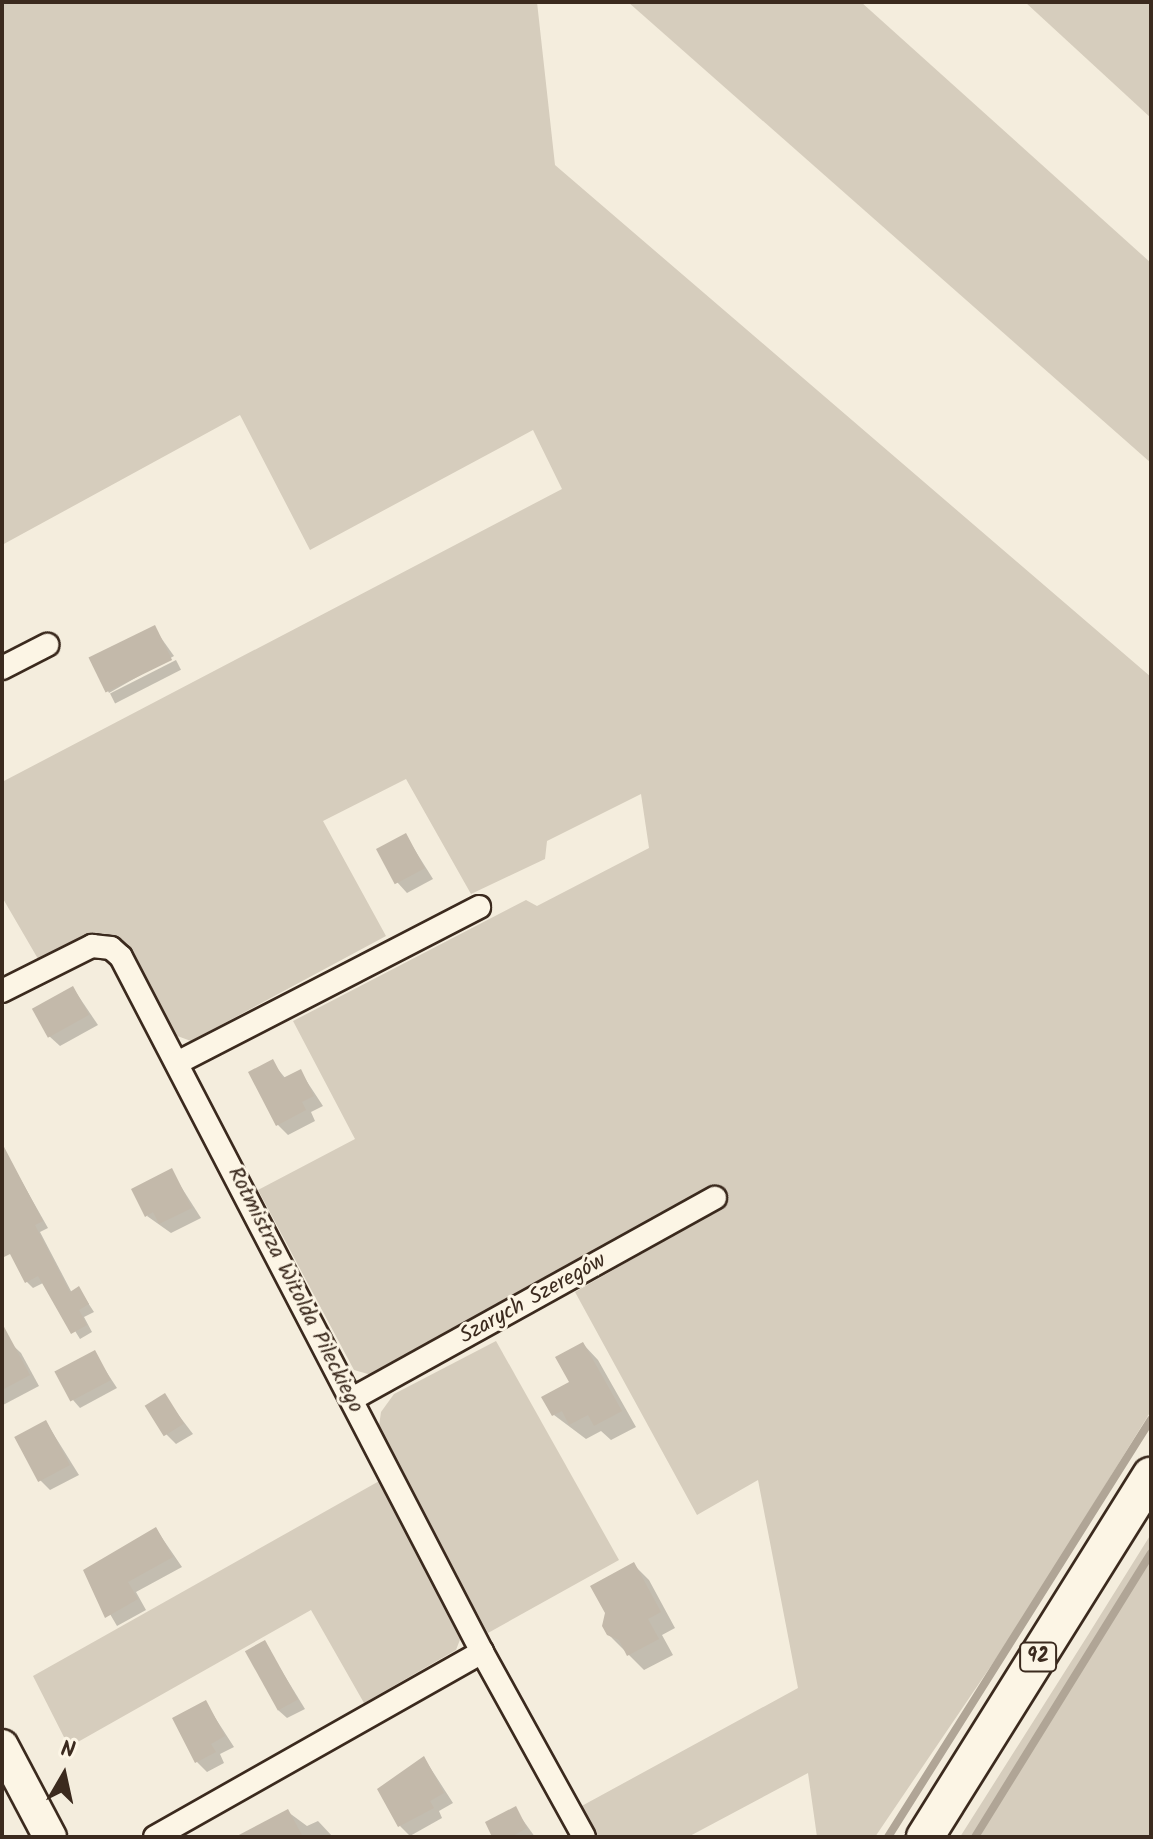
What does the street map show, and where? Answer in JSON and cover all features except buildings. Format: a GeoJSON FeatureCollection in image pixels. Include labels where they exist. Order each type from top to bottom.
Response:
{"type":"FeatureCollection","features":[{"type":"Feature","properties":{"kind":"main road","name":"92"},"geometry":{"type":"LineString","coordinates":[[925,1837],[1151,1476]]}},
{"type":"Feature","properties":{"kind":"main road"},"geometry":{"type":"LineString","coordinates":[[2,1746],[50,1837]]}},
{"type":"Feature","properties":{"kind":"street"},"geometry":{"type":"LineString","coordinates":[[2,668],[47,645]]}},
{"type":"Feature","properties":{"kind":"street"},"geometry":{"type":"LineString","coordinates":[[177,1063],[479,907]]}},
{"type":"Feature","properties":{"kind":"street","name":"Rotmistrza Witolda Pileckiego"},"geometry":{"type":"LineString","coordinates":[[2,991],[92,946],[111,948],[121,957],[482,1652],[584,1837]]}},
{"type":"Feature","properties":{"kind":"street","name":"Szarych Szeregów"},"geometry":{"type":"LineString","coordinates":[[352,1399],[715,1198]]}},
{"type":"Feature","properties":{"kind":"street"},"geometry":{"type":"LineString","coordinates":[[155,1837],[482,1652]]}},
{"type":"Feature","properties":{"kind":"shaded area"},"geometry":{"type":"Polygon","coordinates":[[[2,2],[537,2],[555,165],[1151,677],[1151,1411],[1020,1623],[875,1837],[817,1837],[808,1773],[688,1837],[593,1837],[578,1808],[798,1688],[758,1480],[697,1515],[575,1292],[718,1210],[716,1188],[375,1376],[354,1370],[258,1190],[355,1139],[293,1021],[526,900],[537,906],[649,848],[641,794],[547,841],[545,859],[471,894],[406,779],[323,821],[386,936],[191,1041],[169,1033],[123,945],[41,964],[2,897],[2,782],[562,489],[533,430],[310,550],[240,415],[2,545],[2,2]]]}},
{"type":"Feature","properties":{"kind":"shaded area"},"geometry":{"type":"Polygon","coordinates":[[[628,2],[861,2],[1151,263],[1151,463],[628,2]]]}},
{"type":"Feature","properties":{"kind":"shaded area"},"geometry":{"type":"Polygon","coordinates":[[[1025,2],[1151,2],[1151,118],[1025,2]]]}},
{"type":"Feature","properties":{"kind":"shaded area"},"geometry":{"type":"Polygon","coordinates":[[[496,1341],[619,1560],[488,1633],[378,1433],[381,1412],[394,1394],[496,1341]]]}},
{"type":"Feature","properties":{"kind":"shaded area"},"geometry":{"type":"Polygon","coordinates":[[[381,1480],[461,1637],[456,1650],[364,1703],[311,1610],[69,1747],[33,1676],[381,1480]]]}},
{"type":"Feature","properties":{"kind":"shaded area"},"geometry":{"type":"Polygon","coordinates":[[[1151,1534],[1151,1837],[960,1837],[1088,1635],[1151,1534]]]}},
{"type":"Feature","properties":{"kind":"waterway"},"geometry":{"type":"LineString","coordinates":[[888,1837],[1151,1420]]}},
{"type":"Feature","properties":{"kind":"waterway"},"geometry":{"type":"LineString","coordinates":[[975,1837],[1151,1553]]}}]}
